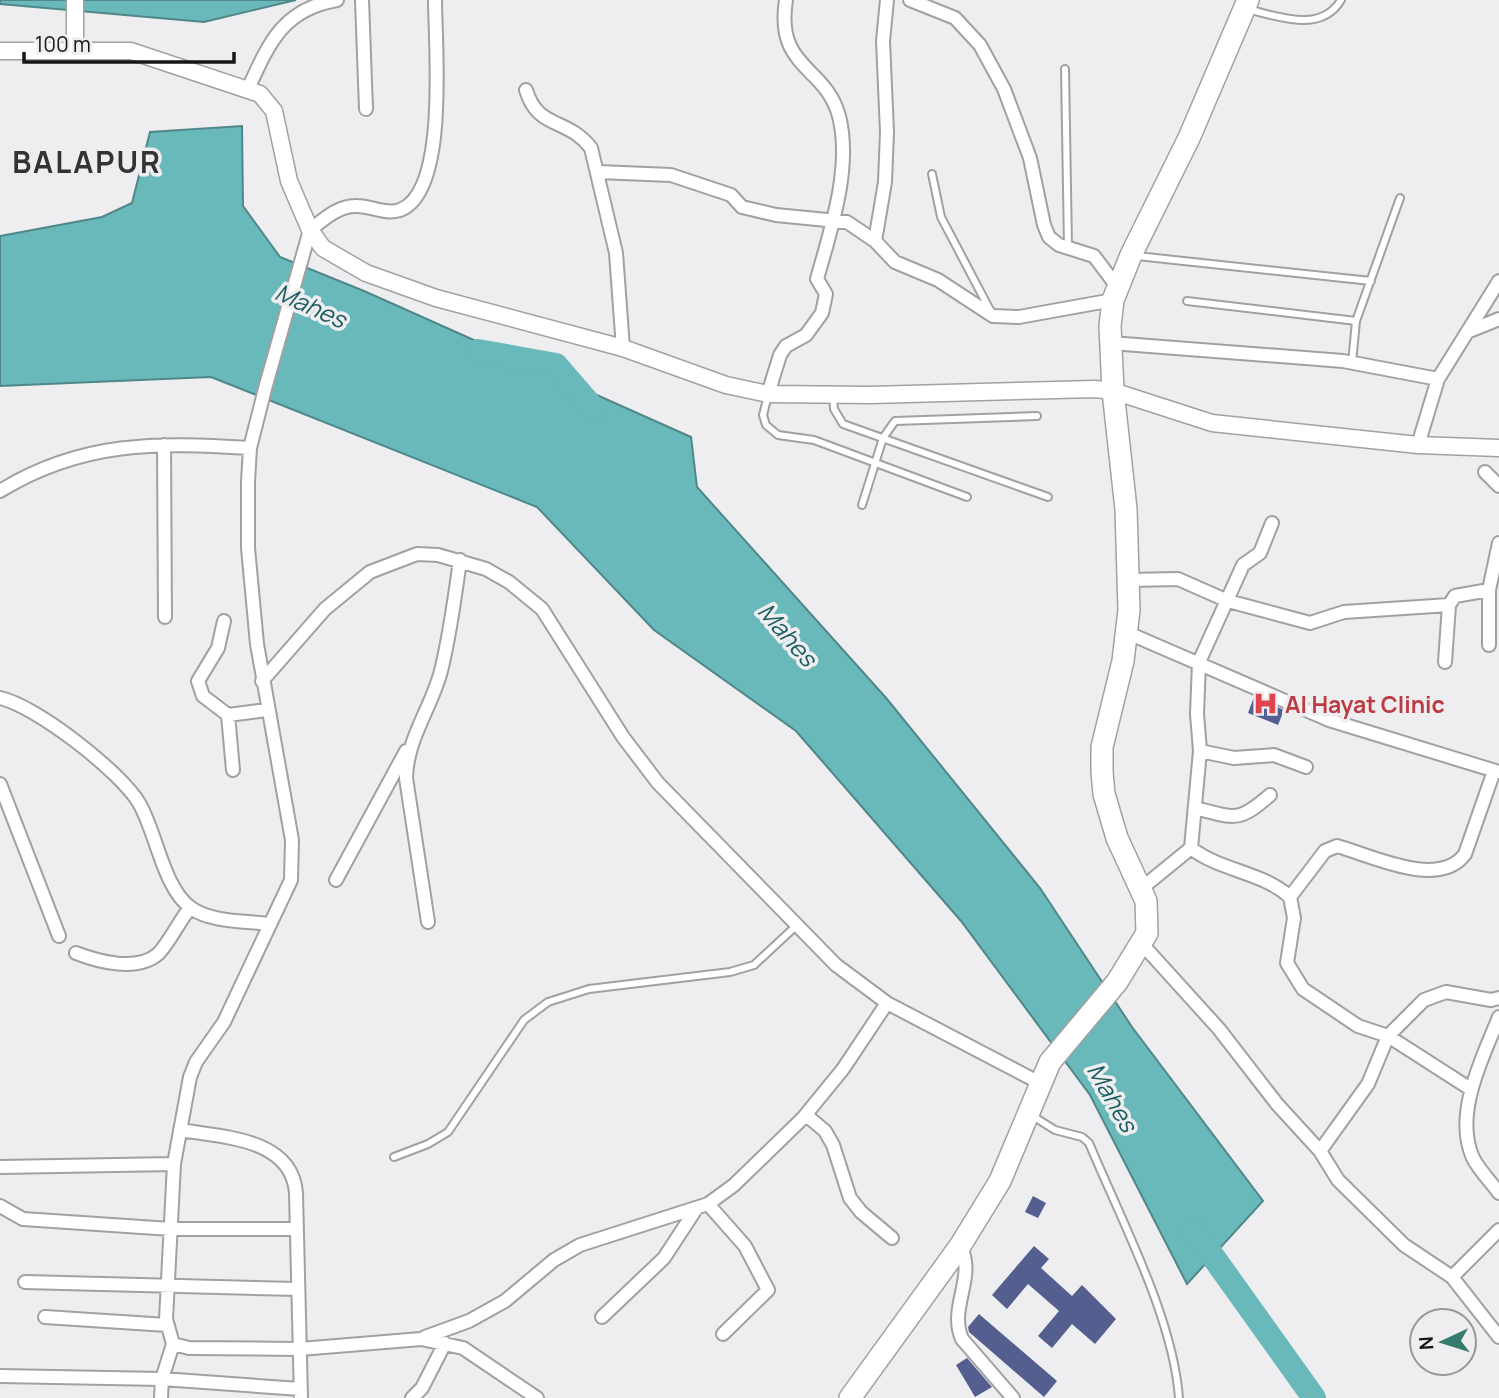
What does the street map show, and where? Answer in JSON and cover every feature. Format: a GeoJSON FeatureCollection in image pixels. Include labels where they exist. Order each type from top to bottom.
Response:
{"type":"FeatureCollection","features":[{"type":"Feature","properties":{"kind":"highway"},"geometry":{"type":"LineString","coordinates":[[850,1398],[960,1246],[1000,1181],[1050,1062],[1117,982],[1142,944],[1148,918],[1142,888],[1117,838],[1104,794],[1102,772],[1106,721],[1118,685],[1128,633],[1126,509],[1113,391],[1111,343],[1115,294],[1131,255],[1189,138],[1246,4]]}},
{"type":"Feature","properties":{"kind":"street"},"geometry":{"type":"LineString","coordinates":[[75,0],[75,51]]}},
{"type":"Feature","properties":{"kind":"street"},"geometry":{"type":"LineString","coordinates":[[248,89],[268,44],[281,29],[300,13],[337,0]]}},
{"type":"Feature","properties":{"kind":"street"},"geometry":{"type":"LineString","coordinates":[[362,0],[366,109]]}},
{"type":"Feature","properties":{"kind":"street"},"geometry":{"type":"LineString","coordinates":[[161,1398],[162,1379],[173,1344],[167,1325],[174,1164],[196,1062],[224,1022],[291,880],[293,859],[262,681],[248,548],[250,448],[310,230],[341,208],[357,206],[398,211],[411,204],[431,167],[436,142],[435,0]]}},
{"type":"Feature","properties":{"kind":"street"},"geometry":{"type":"LineString","coordinates":[[768,394],[780,355],[786,346],[806,335],[827,302],[826,293],[817,279],[834,220],[843,138],[838,113],[824,88],[798,63],[790,48],[785,33],[786,0]]}},
{"type":"Feature","properties":{"kind":"street"},"geometry":{"type":"LineString","coordinates":[[875,241],[885,182],[887,132],[883,55],[887,0]]}},
{"type":"Feature","properties":{"kind":"street"},"geometry":{"type":"LineString","coordinates":[[598,172],[671,175],[731,195],[742,207],[776,215],[847,222],[875,241],[895,262],[938,280],[993,316],[1019,317],[1115,294],[1094,256],[1068,249],[1049,237],[1030,158],[1004,89],[980,45],[955,18],[910,0]]}},
{"type":"Feature","properties":{"kind":"street"},"geometry":{"type":"LineString","coordinates":[[0,51],[131,51],[260,94],[274,111],[289,181],[310,230],[323,248],[366,273],[436,298],[623,348],[726,385],[768,394],[832,395],[1082,388],[1113,391],[1212,423],[1418,445],[1499,448]]}},
{"type":"Feature","properties":{"kind":"street"},"geometry":{"type":"LineString","coordinates":[[526,90],[532,109],[542,118],[580,134],[591,148],[616,253],[623,348]]}},
{"type":"Feature","properties":{"kind":"street"},"geometry":{"type":"LineString","coordinates":[[1418,445],[1438,379],[1499,281]]}},
{"type":"Feature","properties":{"kind":"street"},"geometry":{"type":"LineString","coordinates":[[1467,332],[1499,319]]}},
{"type":"Feature","properties":{"kind":"street"},"geometry":{"type":"LineString","coordinates":[[1111,343],[1352,363],[1438,379]]}},
{"type":"Feature","properties":{"kind":"street"},"geometry":{"type":"LineString","coordinates":[[0,491],[30,474],[78,454],[163,445],[250,448]]}},
{"type":"Feature","properties":{"kind":"street"},"geometry":{"type":"LineString","coordinates":[[163,445],[165,617]]}},
{"type":"Feature","properties":{"kind":"street"},"geometry":{"type":"LineString","coordinates":[[1485,472],[1499,486]]}},
{"type":"Feature","properties":{"kind":"street"},"geometry":{"type":"LineString","coordinates":[[1142,888],[1191,848],[1200,751],[1199,662],[1243,565],[1260,553],[1272,523]]}},
{"type":"Feature","properties":{"kind":"street"},"geometry":{"type":"LineString","coordinates":[[1489,645],[1489,590],[1499,543]]}},
{"type":"Feature","properties":{"kind":"street"},"geometry":{"type":"LineString","coordinates":[[262,681],[325,609],[370,572],[418,554],[460,560],[509,582],[542,609],[623,737],[658,783],[836,965],[887,1003],[1040,1083]]}},
{"type":"Feature","properties":{"kind":"street"},"geometry":{"type":"LineString","coordinates":[[336,880],[411,741],[440,674],[460,560]]}},
{"type":"Feature","properties":{"kind":"street"},"geometry":{"type":"LineString","coordinates":[[1129,580],[1178,579],[1228,601],[1310,623],[1344,612],[1449,605]]}},
{"type":"Feature","properties":{"kind":"street"},"geometry":{"type":"LineString","coordinates":[[1445,662],[1449,605],[1455,596],[1489,590]]}},
{"type":"Feature","properties":{"kind":"street"},"geometry":{"type":"LineString","coordinates":[[224,621],[218,648],[198,681],[203,696],[228,715],[267,710]]}},
{"type":"Feature","properties":{"kind":"street"},"geometry":{"type":"LineString","coordinates":[[1128,633],[1329,720],[1497,771],[1465,854],[1458,864],[1444,868],[1409,868],[1337,846],[1325,851],[1290,897]]}},
{"type":"Feature","properties":{"kind":"street"},"geometry":{"type":"LineString","coordinates":[[0,698],[11,700],[60,729],[126,785],[140,803],[167,871],[190,908],[210,916],[269,924]]}},
{"type":"Feature","properties":{"kind":"street"},"geometry":{"type":"LineString","coordinates":[[228,715],[233,770]]}},
{"type":"Feature","properties":{"kind":"street"},"geometry":{"type":"LineString","coordinates":[[411,741],[406,778],[428,922]]}},
{"type":"Feature","properties":{"kind":"street"},"geometry":{"type":"LineString","coordinates":[[1200,751],[1234,758],[1274,755],[1306,766]]}},
{"type":"Feature","properties":{"kind":"street"},"geometry":{"type":"LineString","coordinates":[[0,784],[59,936]]}},
{"type":"Feature","properties":{"kind":"street"},"geometry":{"type":"LineString","coordinates":[[1195,808],[1239,817],[1248,814],[1270,795]]}},
{"type":"Feature","properties":{"kind":"street"},"geometry":{"type":"LineString","coordinates":[[1191,848],[1214,864],[1270,884],[1290,897],[1294,906],[1294,918],[1287,963],[1303,989],[1358,1026],[1388,1035],[1469,1088]]}},
{"type":"Feature","properties":{"kind":"street"},"geometry":{"type":"LineString","coordinates":[[76,953],[111,963],[127,964],[149,959],[162,948],[190,908]]}},
{"type":"Feature","properties":{"kind":"street"},"geometry":{"type":"LineString","coordinates":[[1142,944],[1219,1029],[1277,1104],[1320,1151],[1338,1180],[1404,1245],[1452,1277],[1499,1337]]}},
{"type":"Feature","properties":{"kind":"street"},"geometry":{"type":"LineString","coordinates":[[1320,1151],[1368,1084],[1388,1035],[1424,1000],[1446,992],[1491,1000],[1499,998]]}},
{"type":"Feature","properties":{"kind":"street"},"geometry":{"type":"LineString","coordinates":[[421,1339],[469,1321],[495,1307],[523,1288],[554,1260],[580,1245],[702,1207],[734,1185],[806,1115],[843,1069],[887,1003]]}},
{"type":"Feature","properties":{"kind":"street"},"geometry":{"type":"LineString","coordinates":[[1499,1017],[1469,1088],[1469,1137],[1473,1157],[1499,1193]]}},
{"type":"Feature","properties":{"kind":"street"},"geometry":{"type":"LineString","coordinates":[[806,1115],[825,1131],[833,1145],[850,1198],[860,1212],[892,1238]]}},
{"type":"Feature","properties":{"kind":"street"},"geometry":{"type":"LineString","coordinates":[[0,1376],[162,1379],[300,1393],[295,1182],[287,1163],[278,1155],[233,1139],[180,1129]]}},
{"type":"Feature","properties":{"kind":"street"},"geometry":{"type":"LineString","coordinates":[[0,1167],[174,1164]]}},
{"type":"Feature","properties":{"kind":"street"},"geometry":{"type":"LineString","coordinates":[[0,1206],[23,1219],[171,1230],[296,1229]]}},
{"type":"Feature","properties":{"kind":"street"},"geometry":{"type":"LineString","coordinates":[[602,1317],[664,1258],[702,1207]]}},
{"type":"Feature","properties":{"kind":"street"},"geometry":{"type":"LineString","coordinates":[[702,1207],[745,1246],[768,1290],[723,1334]]}},
{"type":"Feature","properties":{"kind":"street"},"geometry":{"type":"LineString","coordinates":[[1452,1277],[1499,1230]]}},
{"type":"Feature","properties":{"kind":"street"},"geometry":{"type":"LineString","coordinates":[[960,1246],[966,1269],[957,1308],[957,1328],[961,1339],[1013,1398]]}},
{"type":"Feature","properties":{"kind":"street"},"geometry":{"type":"LineString","coordinates":[[26,1282],[297,1289]]}},
{"type":"Feature","properties":{"kind":"street"},"geometry":{"type":"LineString","coordinates":[[45,1317],[167,1325]]}},
{"type":"Feature","properties":{"kind":"street"},"geometry":{"type":"LineString","coordinates":[[173,1344],[189,1348],[300,1349],[421,1339],[463,1349],[537,1398]]}},
{"type":"Feature","properties":{"kind":"street"},"geometry":{"type":"LineString","coordinates":[[412,1398],[422,1388],[445,1343]]}},
{"type":"Feature","properties":{"kind":"street"},"geometry":{"type":"LineString","coordinates":[[230,1398],[232,1384]]}},
{"type":"Feature","properties":{"kind":"lane"},"geometry":{"type":"LineString","coordinates":[[1246,4],[1298,21],[1324,18],[1341,0]]}},
{"type":"Feature","properties":{"kind":"lane"},"geometry":{"type":"LineString","coordinates":[[1065,69],[1068,249]]}},
{"type":"Feature","properties":{"kind":"lane"},"geometry":{"type":"LineString","coordinates":[[932,174],[941,217],[993,316]]}},
{"type":"Feature","properties":{"kind":"lane"},"geometry":{"type":"LineString","coordinates":[[1352,363],[1356,321],[1400,198]]}},
{"type":"Feature","properties":{"kind":"lane"},"geometry":{"type":"LineString","coordinates":[[1131,255],[1371,281]]}},
{"type":"Feature","properties":{"kind":"lane"},"geometry":{"type":"LineString","coordinates":[[1187,301],[1356,321]]}},
{"type":"Feature","properties":{"kind":"lane"},"geometry":{"type":"LineString","coordinates":[[768,394],[764,415],[765,425],[771,431],[814,440],[967,497]]}},
{"type":"Feature","properties":{"kind":"lane"},"geometry":{"type":"LineString","coordinates":[[832,395],[834,409],[843,424],[1048,496]]}},
{"type":"Feature","properties":{"kind":"lane"},"geometry":{"type":"LineString","coordinates":[[862,505],[883,438],[890,425],[902,419],[1037,416]]}},
{"type":"Feature","properties":{"kind":"lane"},"geometry":{"type":"LineString","coordinates":[[394,1157],[428,1144],[448,1132],[524,1020],[548,1002],[589,989],[730,972],[754,965],[797,925]]}},
{"type":"Feature","properties":{"kind":"lane"},"geometry":{"type":"LineString","coordinates":[[1028,1114],[1055,1130],[1082,1137],[1089,1143],[1168,1334],[1177,1368],[1179,1398]]}},
{"type":"Feature","properties":{"kind":"water"},"geometry":{"type":"Polygon","coordinates":[[[0,0],[296,0],[204,22],[0,4],[0,0]]]}},
{"type":"Feature","properties":{"kind":"water"},"geometry":{"type":"Polygon","coordinates":[[[242,126],[243,206],[280,257],[364,291],[691,437],[697,487],[887,699],[1040,888],[1132,1027],[1263,1201],[1187,1284],[1090,1095],[961,921],[796,731],[654,630],[537,507],[211,377],[0,386],[0,236],[102,217],[132,203],[150,132],[242,126]]]}},
{"type":"Feature","properties":{"kind":"building"},"geometry":{"type":"Polygon","coordinates":[[[1254,697],[1284,710],[1278,725],[1248,713],[1254,697]]]}},
{"type":"Feature","properties":{"kind":"building"},"geometry":{"type":"Polygon","coordinates":[[[1033,1196],[1046,1203],[1038,1218],[1025,1212],[1033,1196]]]}},
{"type":"Feature","properties":{"kind":"building"},"geometry":{"type":"Polygon","coordinates":[[[1034,1246],[1049,1259],[1041,1268],[1072,1296],[1082,1285],[1116,1319],[1095,1344],[1072,1324],[1052,1348],[1038,1336],[1059,1311],[1028,1284],[1007,1309],[992,1295],[1034,1246]]]}},
{"type":"Feature","properties":{"kind":"building"},"geometry":{"type":"Polygon","coordinates":[[[979,1314],[1057,1381],[1044,1397],[969,1332],[968,1327],[979,1314]]]}},
{"type":"Feature","properties":{"kind":"building"},"geometry":{"type":"Polygon","coordinates":[[[967,1358],[992,1387],[975,1397],[956,1365],[967,1358]]]}},
{"type":"Feature","properties":{"kind":"waterway","name":"Mahes"},"geometry":{"type":"LineString","coordinates":[[478,351],[556,365],[595,410]]}},
{"type":"Feature","properties":{"kind":"waterway","name":"Mahes"},"geometry":{"type":"LineString","coordinates":[[1194,1230],[1314,1398]]}},
{"type":"Feature","properties":{"kind":"place","name":"Al Hayat Clinic"},"geometry":{"type":"Point","coordinates":[1265,704]}},
{"type":"Feature","properties":{"kind":"district","name":"BALAPUR"},"geometry":{"type":"Point","coordinates":[87,161]}}]}
